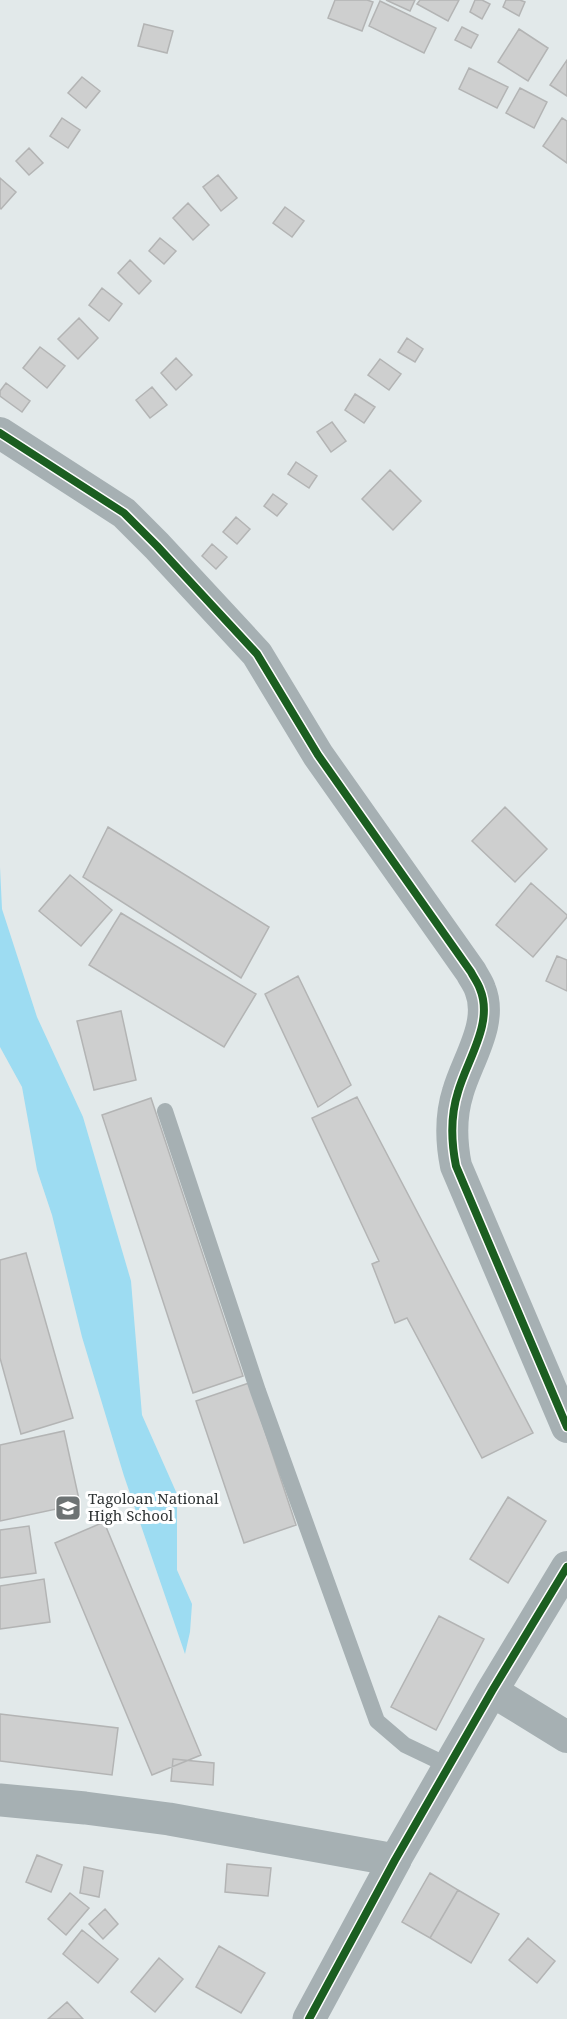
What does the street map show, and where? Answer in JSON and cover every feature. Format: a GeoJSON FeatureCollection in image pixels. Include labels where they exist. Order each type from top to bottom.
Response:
{"type":"FeatureCollection","features":[{"type":"Feature","properties":{"kind":"street"},"geometry":{"type":"LineString","coordinates":[[0,433],[124,513],[256,654],[318,755],[471,972],[481,991],[483,1012],[479,1038],[458,1092],[452,1117],[451,1142],[456,1166],[567,1427]]}},
{"type":"Feature","properties":{"kind":"street"},"geometry":{"type":"LineString","coordinates":[[316,2016],[395,1860],[492,1691],[567,1567]]}},
{"type":"Feature","properties":{"kind":"street"},"geometry":{"type":"LineString","coordinates":[[492,1691],[565,1731]]}},
{"type":"Feature","properties":{"kind":"street"},"geometry":{"type":"LineString","coordinates":[[0,1800],[169,1819],[395,1860]]}},
{"type":"Feature","properties":{"kind":"lane"},"geometry":{"type":"LineString","coordinates":[[165,1111],[258,1390],[377,1721],[405,1745],[449,1766]]}},
{"type":"Feature","properties":{"kind":"water"},"geometry":{"type":"Polygon","coordinates":[[[0,867],[2,909],[37,1017],[83,1117],[131,1281],[142,1415],[177,1494],[177,1570],[192,1604],[190,1632],[185,1654],[124,1476],[82,1337],[52,1215],[37,1170],[22,1087],[0,1047],[0,867]]]}},
{"type":"Feature","properties":{"kind":"building"},"geometry":{"type":"Polygon","coordinates":[[[335,0],[373,2],[362,31],[328,18],[335,0]]]}},
{"type":"Feature","properties":{"kind":"building"},"geometry":{"type":"Polygon","coordinates":[[[386,0],[415,0],[410,11],[386,0]]]}},
{"type":"Feature","properties":{"kind":"building"},"geometry":{"type":"Polygon","coordinates":[[[420,0],[459,0],[448,21],[417,4],[420,0]]]}},
{"type":"Feature","properties":{"kind":"building"},"geometry":{"type":"Polygon","coordinates":[[[475,0],[482,0],[490,4],[482,19],[470,12],[475,0]]]}},
{"type":"Feature","properties":{"kind":"building"},"geometry":{"type":"Polygon","coordinates":[[[506,0],[525,2],[519,16],[503,7],[506,0]]]}},
{"type":"Feature","properties":{"kind":"building"},"geometry":{"type":"Polygon","coordinates":[[[380,1],[436,28],[424,53],[369,26],[380,1]]]}},
{"type":"Feature","properties":{"kind":"building"},"geometry":{"type":"Polygon","coordinates":[[[144,24],[173,31],[167,53],[138,46],[144,24]]]}},
{"type":"Feature","properties":{"kind":"building"},"geometry":{"type":"Polygon","coordinates":[[[462,27],[478,35],[471,48],[455,40],[462,27]]]}},
{"type":"Feature","properties":{"kind":"building"},"geometry":{"type":"Polygon","coordinates":[[[519,29],[548,48],[528,81],[498,62],[519,29]]]}},
{"type":"Feature","properties":{"kind":"building"},"geometry":{"type":"Polygon","coordinates":[[[567,60],[567,96],[550,85],[567,60]]]}},
{"type":"Feature","properties":{"kind":"building"},"geometry":{"type":"Polygon","coordinates":[[[469,68],[508,87],[497,108],[459,89],[469,68]]]}},
{"type":"Feature","properties":{"kind":"building"},"geometry":{"type":"Polygon","coordinates":[[[82,77],[100,91],[86,108],[68,93],[82,77]]]}},
{"type":"Feature","properties":{"kind":"building"},"geometry":{"type":"Polygon","coordinates":[[[520,88],[547,102],[534,128],[506,113],[520,88]]]}},
{"type":"Feature","properties":{"kind":"building"},"geometry":{"type":"Polygon","coordinates":[[[62,118],[80,130],[68,148],[50,136],[62,118]]]}},
{"type":"Feature","properties":{"kind":"building"},"geometry":{"type":"Polygon","coordinates":[[[562,118],[567,121],[567,163],[543,146],[562,118]]]}},
{"type":"Feature","properties":{"kind":"building"},"geometry":{"type":"Polygon","coordinates":[[[29,148],[43,163],[29,175],[16,161],[29,148]]]}},
{"type":"Feature","properties":{"kind":"building"},"geometry":{"type":"Polygon","coordinates":[[[218,175],[237,198],[221,211],[203,187],[218,175]]]}},
{"type":"Feature","properties":{"kind":"building"},"geometry":{"type":"Polygon","coordinates":[[[0,178],[16,192],[1,209],[0,208],[0,178]]]}},
{"type":"Feature","properties":{"kind":"building"},"geometry":{"type":"Polygon","coordinates":[[[188,203],[209,225],[193,240],[173,218],[188,203]]]}},
{"type":"Feature","properties":{"kind":"building"},"geometry":{"type":"Polygon","coordinates":[[[285,207],[304,221],[292,237],[273,223],[285,207]]]}},
{"type":"Feature","properties":{"kind":"building"},"geometry":{"type":"Polygon","coordinates":[[[160,238],[176,251],[164,264],[149,251],[160,238]]]}},
{"type":"Feature","properties":{"kind":"building"},"geometry":{"type":"Polygon","coordinates":[[[130,260],[151,281],[139,294],[118,273],[130,260]]]}},
{"type":"Feature","properties":{"kind":"building"},"geometry":{"type":"Polygon","coordinates":[[[102,288],[122,304],[109,321],[89,305],[102,288]]]}},
{"type":"Feature","properties":{"kind":"building"},"geometry":{"type":"Polygon","coordinates":[[[79,318],[98,338],[78,359],[58,339],[79,318]]]}},
{"type":"Feature","properties":{"kind":"building"},"geometry":{"type":"Polygon","coordinates":[[[407,338],[423,349],[415,362],[398,352],[407,338]]]}},
{"type":"Feature","properties":{"kind":"building"},"geometry":{"type":"Polygon","coordinates":[[[40,347],[65,366],[47,388],[23,368],[40,347]]]}},
{"type":"Feature","properties":{"kind":"building"},"geometry":{"type":"Polygon","coordinates":[[[176,358],[192,375],[176,390],[161,373],[176,358]]]}},
{"type":"Feature","properties":{"kind":"building"},"geometry":{"type":"Polygon","coordinates":[[[380,359],[401,374],[389,390],[368,375],[380,359]]]}},
{"type":"Feature","properties":{"kind":"building"},"geometry":{"type":"Polygon","coordinates":[[[6,383],[30,401],[22,412],[0,396],[0,391],[6,383]]]}},
{"type":"Feature","properties":{"kind":"building"},"geometry":{"type":"Polygon","coordinates":[[[152,387],[167,405],[150,418],[136,400],[152,387]]]}},
{"type":"Feature","properties":{"kind":"building"},"geometry":{"type":"Polygon","coordinates":[[[355,394],[375,407],[364,423],[345,410],[355,394]]]}},
{"type":"Feature","properties":{"kind":"building"},"geometry":{"type":"Polygon","coordinates":[[[332,422],[346,441],[331,452],[317,432],[332,422]]]}},
{"type":"Feature","properties":{"kind":"building"},"geometry":{"type":"Polygon","coordinates":[[[296,462],[317,476],[309,488],[288,474],[296,462]]]}},
{"type":"Feature","properties":{"kind":"building"},"geometry":{"type":"Polygon","coordinates":[[[390,470],[421,501],[393,530],[362,499],[390,470]]]}},
{"type":"Feature","properties":{"kind":"building"},"geometry":{"type":"Polygon","coordinates":[[[273,494],[287,504],[277,516],[264,506],[273,494]]]}},
{"type":"Feature","properties":{"kind":"building"},"geometry":{"type":"Polygon","coordinates":[[[236,517],[250,529],[237,544],[223,532],[236,517]]]}},
{"type":"Feature","properties":{"kind":"building"},"geometry":{"type":"Polygon","coordinates":[[[212,544],[227,557],[216,569],[202,556],[212,544]]]}},
{"type":"Feature","properties":{"kind":"building"},"geometry":{"type":"Polygon","coordinates":[[[505,807],[547,849],[515,882],[472,841],[505,807]]]}},
{"type":"Feature","properties":{"kind":"building"},"geometry":{"type":"Polygon","coordinates":[[[108,827],[269,927],[241,978],[83,877],[108,827]]]}},
{"type":"Feature","properties":{"kind":"building"},"geometry":{"type":"Polygon","coordinates":[[[70,875],[112,910],[81,946],[39,911],[70,875]]]}},
{"type":"Feature","properties":{"kind":"building"},"geometry":{"type":"Polygon","coordinates":[[[531,883],[567,915],[533,957],[496,925],[531,883]]]}},
{"type":"Feature","properties":{"kind":"building"},"geometry":{"type":"Polygon","coordinates":[[[121,913],[256,994],[224,1047],[89,965],[121,913]]]}},
{"type":"Feature","properties":{"kind":"building"},"geometry":{"type":"Polygon","coordinates":[[[557,956],[567,960],[567,991],[546,981],[557,956]]]}},
{"type":"Feature","properties":{"kind":"building"},"geometry":{"type":"Polygon","coordinates":[[[298,976],[351,1085],[318,1107],[265,994],[298,976]]]}},
{"type":"Feature","properties":{"kind":"building"},"geometry":{"type":"Polygon","coordinates":[[[121,1011],[136,1080],[94,1090],[77,1021],[121,1011]]]}},
{"type":"Feature","properties":{"kind":"building"},"geometry":{"type":"Polygon","coordinates":[[[357,1097],[533,1433],[482,1458],[407,1318],[395,1323],[372,1264],[379,1261],[312,1118],[357,1097]]]}},
{"type":"Feature","properties":{"kind":"building"},"geometry":{"type":"Polygon","coordinates":[[[151,1098],[243,1376],[193,1393],[102,1115],[151,1098]]]}},
{"type":"Feature","properties":{"kind":"building"},"geometry":{"type":"Polygon","coordinates":[[[26,1253],[73,1418],[21,1434],[0,1358],[0,1260],[26,1253]]]}},
{"type":"Feature","properties":{"kind":"building"},"geometry":{"type":"Polygon","coordinates":[[[249,1383],[296,1525],[244,1543],[196,1401],[249,1383]]]}},
{"type":"Feature","properties":{"kind":"building"},"geometry":{"type":"Polygon","coordinates":[[[64,1431],[80,1504],[0,1521],[0,1445],[64,1431]]]}},
{"type":"Feature","properties":{"kind":"building"},"geometry":{"type":"Polygon","coordinates":[[[508,1497],[546,1521],[508,1583],[470,1559],[508,1497]]]}},
{"type":"Feature","properties":{"kind":"building"},"geometry":{"type":"Polygon","coordinates":[[[104,1522],[201,1755],[152,1775],[55,1543],[104,1522]]]}},
{"type":"Feature","properties":{"kind":"building"},"geometry":{"type":"Polygon","coordinates":[[[29,1526],[36,1573],[0,1578],[0,1530],[29,1526]]]}},
{"type":"Feature","properties":{"kind":"building"},"geometry":{"type":"Polygon","coordinates":[[[44,1579],[50,1622],[0,1629],[0,1586],[44,1579]]]}},
{"type":"Feature","properties":{"kind":"building"},"geometry":{"type":"Polygon","coordinates":[[[439,1616],[484,1639],[436,1730],[391,1707],[439,1616]]]}},
{"type":"Feature","properties":{"kind":"building"},"geometry":{"type":"Polygon","coordinates":[[[0,1714],[118,1728],[112,1775],[0,1761],[0,1714]]]}},
{"type":"Feature","properties":{"kind":"building"},"geometry":{"type":"Polygon","coordinates":[[[173,1759],[214,1763],[213,1785],[171,1781],[173,1759]]]}},
{"type":"Feature","properties":{"kind":"building"},"geometry":{"type":"Polygon","coordinates":[[[37,1855],[62,1865],[51,1892],[26,1882],[37,1855]]]}},
{"type":"Feature","properties":{"kind":"building"},"geometry":{"type":"Polygon","coordinates":[[[227,1864],[271,1868],[268,1896],[225,1892],[227,1864]]]}},
{"type":"Feature","properties":{"kind":"building"},"geometry":{"type":"Polygon","coordinates":[[[84,1867],[103,1871],[99,1897],[80,1893],[84,1867]]]}},
{"type":"Feature","properties":{"kind":"building"},"geometry":{"type":"Polygon","coordinates":[[[430,1873],[458,1890],[430,1938],[402,1922],[430,1873]]]}},
{"type":"Feature","properties":{"kind":"building"},"geometry":{"type":"Polygon","coordinates":[[[458,1890],[499,1914],[471,1963],[430,1938],[458,1890]]]}},
{"type":"Feature","properties":{"kind":"building"},"geometry":{"type":"Polygon","coordinates":[[[70,1893],[89,1908],[66,1935],[48,1919],[70,1893]]]}},
{"type":"Feature","properties":{"kind":"building"},"geometry":{"type":"Polygon","coordinates":[[[105,1909],[118,1924],[103,1939],[89,1924],[105,1909]]]}},
{"type":"Feature","properties":{"kind":"building"},"geometry":{"type":"Polygon","coordinates":[[[82,1930],[118,1959],[98,1983],[63,1954],[82,1930]]]}},
{"type":"Feature","properties":{"kind":"building"},"geometry":{"type":"Polygon","coordinates":[[[528,1938],[555,1961],[537,1983],[509,1960],[528,1938]]]}},
{"type":"Feature","properties":{"kind":"building"},"geometry":{"type":"Polygon","coordinates":[[[219,1946],[265,1973],[241,2013],[196,1987],[219,1946]]]}},
{"type":"Feature","properties":{"kind":"building"},"geometry":{"type":"Polygon","coordinates":[[[159,1958],[183,1979],[155,2012],[131,1992],[159,1958]]]}},
{"type":"Feature","properties":{"kind":"building"},"geometry":{"type":"Polygon","coordinates":[[[67,2002],[83,2019],[48,2019],[67,2002]]]}},
{"type":"Feature","properties":{"kind":"cycle path"},"geometry":{"type":"LineString","coordinates":[[0,433],[124,513],[257,654],[318,755],[471,972],[480,989],[484,1015],[478,1041],[455,1101],[452,1138],[456,1166],[567,1427]]}},
{"type":"Feature","properties":{"kind":"cycle path"},"geometry":{"type":"LineString","coordinates":[[309,2019],[395,1860],[492,1691],[567,1567]]}},
{"type":"Feature","properties":{"kind":"place","name":"Tagoloan National High School"},"geometry":{"type":"Point","coordinates":[68,1508]}}]}
